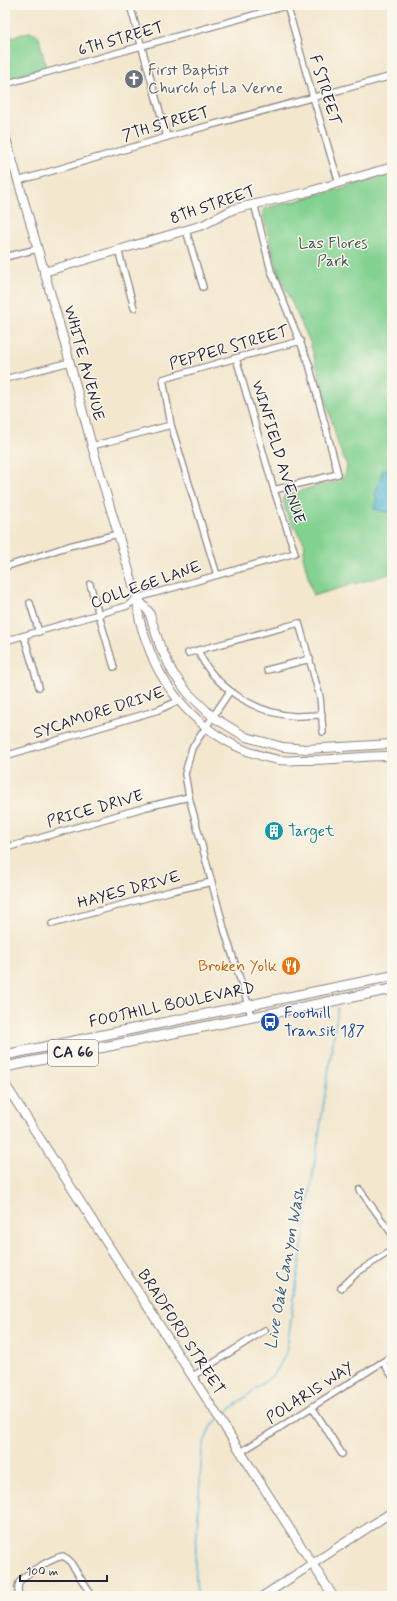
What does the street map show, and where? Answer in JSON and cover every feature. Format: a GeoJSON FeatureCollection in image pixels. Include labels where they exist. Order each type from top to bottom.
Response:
{"type":"FeatureCollection","features":[{"type":"Feature","properties":{"kind":"main road","name":"WHITE AVENUE"},"geometry":{"type":"LineString","coordinates":[[5,135],[70,362],[92,446],[137,598],[138,616],[151,655],[164,680],[178,701],[193,717],[224,739],[255,754],[280,760],[392,756]]}},
{"type":"Feature","properties":{"kind":"main road","name":"8TH STREET"},"geometry":{"type":"LineString","coordinates":[[44,272],[208,223],[234,209],[254,203],[304,193],[392,166]]}},
{"type":"Feature","properties":{"kind":"main road","name":"WHITE AVENUE"},"geometry":{"type":"LineString","coordinates":[[137,598],[149,612],[160,646],[173,673],[188,693],[214,717],[246,737],[283,747],[306,749],[392,744]]}},
{"type":"Feature","properties":{"kind":"main road","name":"FOOTHILL BOULEVARD"},"geometry":{"type":"LineString","coordinates":[[5,1055],[248,1004],[392,976]]}},
{"type":"Feature","properties":{"kind":"main road","name":"FOOTHILL BOULEVARD"},"geometry":{"type":"LineString","coordinates":[[5,1067],[392,989]]}},
{"type":"Feature","properties":{"kind":"main road","name":"BRADFORD STREET"},"geometry":{"type":"LineString","coordinates":[[5,1084],[334,1596]]}},
{"type":"Feature","properties":{"kind":"main road"},"geometry":{"type":"LineString","coordinates":[[263,1596],[392,1512]]}},
{"type":"Feature","properties":{"kind":"street"},"geometry":{"type":"LineString","coordinates":[[130,5],[167,137]]}},
{"type":"Feature","properties":{"kind":"street","name":"6TH STREET"},"geometry":{"type":"LineString","coordinates":[[5,84],[288,5]]}},
{"type":"Feature","properties":{"kind":"street","name":"F STREET"},"geometry":{"type":"LineString","coordinates":[[288,5],[313,97],[339,183]]}},
{"type":"Feature","properties":{"kind":"street","name":"7TH STREET"},"geometry":{"type":"LineString","coordinates":[[18,182],[167,137],[392,76]]}},
{"type":"Feature","properties":{"kind":"street"},"geometry":{"type":"LineString","coordinates":[[254,203],[271,271],[310,364],[338,474],[274,490]]}},
{"type":"Feature","properties":{"kind":"street"},"geometry":{"type":"LineString","coordinates":[[186,230],[203,287]]}},
{"type":"Feature","properties":{"kind":"street"},"geometry":{"type":"LineString","coordinates":[[5,257],[37,249]]}},
{"type":"Feature","properties":{"kind":"street"},"geometry":{"type":"LineString","coordinates":[[118,249],[134,308]]}},
{"type":"Feature","properties":{"kind":"street","name":"PEPPER STREET"},"geometry":{"type":"LineString","coordinates":[[171,425],[164,380],[236,358],[301,341]]}},
{"type":"Feature","properties":{"kind":"street","name":"WINFIELD AVENUE"},"geometry":{"type":"LineString","coordinates":[[236,358],[274,490],[295,554]]}},
{"type":"Feature","properties":{"kind":"street"},"geometry":{"type":"LineString","coordinates":[[5,379],[70,362]]}},
{"type":"Feature","properties":{"kind":"street"},"geometry":{"type":"LineString","coordinates":[[92,446],[171,425],[217,575]]}},
{"type":"Feature","properties":{"kind":"street"},"geometry":{"type":"LineString","coordinates":[[5,567],[69,546],[118,534]]}},
{"type":"Feature","properties":{"kind":"street","name":"COLLEGE LANE"},"geometry":{"type":"LineString","coordinates":[[5,641],[127,606],[137,598],[295,554]]}},
{"type":"Feature","properties":{"kind":"street"},"geometry":{"type":"LineString","coordinates":[[90,584],[114,667]]}},
{"type":"Feature","properties":{"kind":"street"},"geometry":{"type":"LineString","coordinates":[[30,603],[39,632]]}},
{"type":"Feature","properties":{"kind":"street"},"geometry":{"type":"LineString","coordinates":[[188,653],[299,623],[320,697],[322,732]]}},
{"type":"Feature","properties":{"kind":"street"},"geometry":{"type":"LineString","coordinates":[[24,636],[39,687]]}},
{"type":"Feature","properties":{"kind":"street"},"geometry":{"type":"LineString","coordinates":[[198,650],[209,672],[230,691],[267,710],[294,716],[322,715]]}},
{"type":"Feature","properties":{"kind":"street"},"geometry":{"type":"LineString","coordinates":[[267,670],[310,659]]}},
{"type":"Feature","properties":{"kind":"street"},"geometry":{"type":"LineString","coordinates":[[230,691],[192,748],[185,774],[189,797],[228,942],[251,1017]]}},
{"type":"Feature","properties":{"kind":"street","name":"SYCAMORE DRIVE"},"geometry":{"type":"LineString","coordinates":[[5,756],[158,710],[178,701]]}},
{"type":"Feature","properties":{"kind":"street","name":"PRICE DRIVE"},"geometry":{"type":"LineString","coordinates":[[5,841],[9,848],[146,807],[189,797]]}},
{"type":"Feature","properties":{"kind":"street","name":"HAYES DRIVE"},"geometry":{"type":"LineString","coordinates":[[52,924],[171,891],[212,882]]}},
{"type":"Feature","properties":{"kind":"street"},"geometry":{"type":"LineString","coordinates":[[360,1190],[392,1234]]}},
{"type":"Feature","properties":{"kind":"street"},"geometry":{"type":"LineString","coordinates":[[341,1288],[358,1272],[392,1250]]}},
{"type":"Feature","properties":{"kind":"street"},"geometry":{"type":"LineString","coordinates":[[193,1376],[265,1330]]}},
{"type":"Feature","properties":{"kind":"street","name":"POLARIS WAY"},"geometry":{"type":"LineString","coordinates":[[241,1452],[392,1356]]}},
{"type":"Feature","properties":{"kind":"street"},"geometry":{"type":"LineString","coordinates":[[383,1362],[392,1376]]}},
{"type":"Feature","properties":{"kind":"street"},"geometry":{"type":"LineString","coordinates":[[312,1407],[342,1454]]}},
{"type":"Feature","properties":{"kind":"street"},"geometry":{"type":"LineString","coordinates":[[19,1596],[19,1582],[24,1577],[54,1557],[62,1556],[70,1560],[92,1596]]}},
{"type":"Feature","properties":{"kind":"green space"},"geometry":{"type":"Polygon","coordinates":[[[29,32],[35,33],[39,38],[46,67],[5,80],[5,47],[8,46],[6,39],[29,32]]]}},
{"type":"Feature","properties":{"kind":"green space","name":"Las Flores Park"},"geometry":{"type":"Polygon","coordinates":[[[392,174],[392,573],[313,596],[303,556],[305,545],[285,510],[284,496],[316,486],[338,482],[345,475],[347,466],[339,447],[310,342],[279,275],[263,210],[392,174]]]}},
{"type":"Feature","properties":{"kind":"water"},"geometry":{"type":"Polygon","coordinates":[[[383,469],[392,471],[392,503],[390,513],[374,509],[377,497],[375,496],[383,469]]]}},
{"type":"Feature","properties":{"kind":"waterway","name":"Live Oak Canyon Wash"},"geometry":{"type":"LineString","coordinates":[[221,1416],[271,1377],[277,1370],[286,1353],[338,1008]]}},
{"type":"Feature","properties":{"kind":"waterway","name":"Live Oak Canyon Wash"},"geometry":{"type":"LineString","coordinates":[[197,1596],[195,1563],[202,1448],[210,1428],[217,1420]]}},
{"type":"Feature","properties":{"kind":"place","name":"First Baptist Church of La Verne"},"geometry":{"type":"Point","coordinates":[134,79]}},
{"type":"Feature","properties":{"kind":"place","name":"Target"},"geometry":{"type":"Point","coordinates":[274,831]}},
{"type":"Feature","properties":{"kind":"place","name":"Broken Yolk"},"geometry":{"type":"Point","coordinates":[291,966]}},
{"type":"Feature","properties":{"kind":"place","name":"Foothill Transit 187"},"geometry":{"type":"Point","coordinates":[270,1022]}}]}
